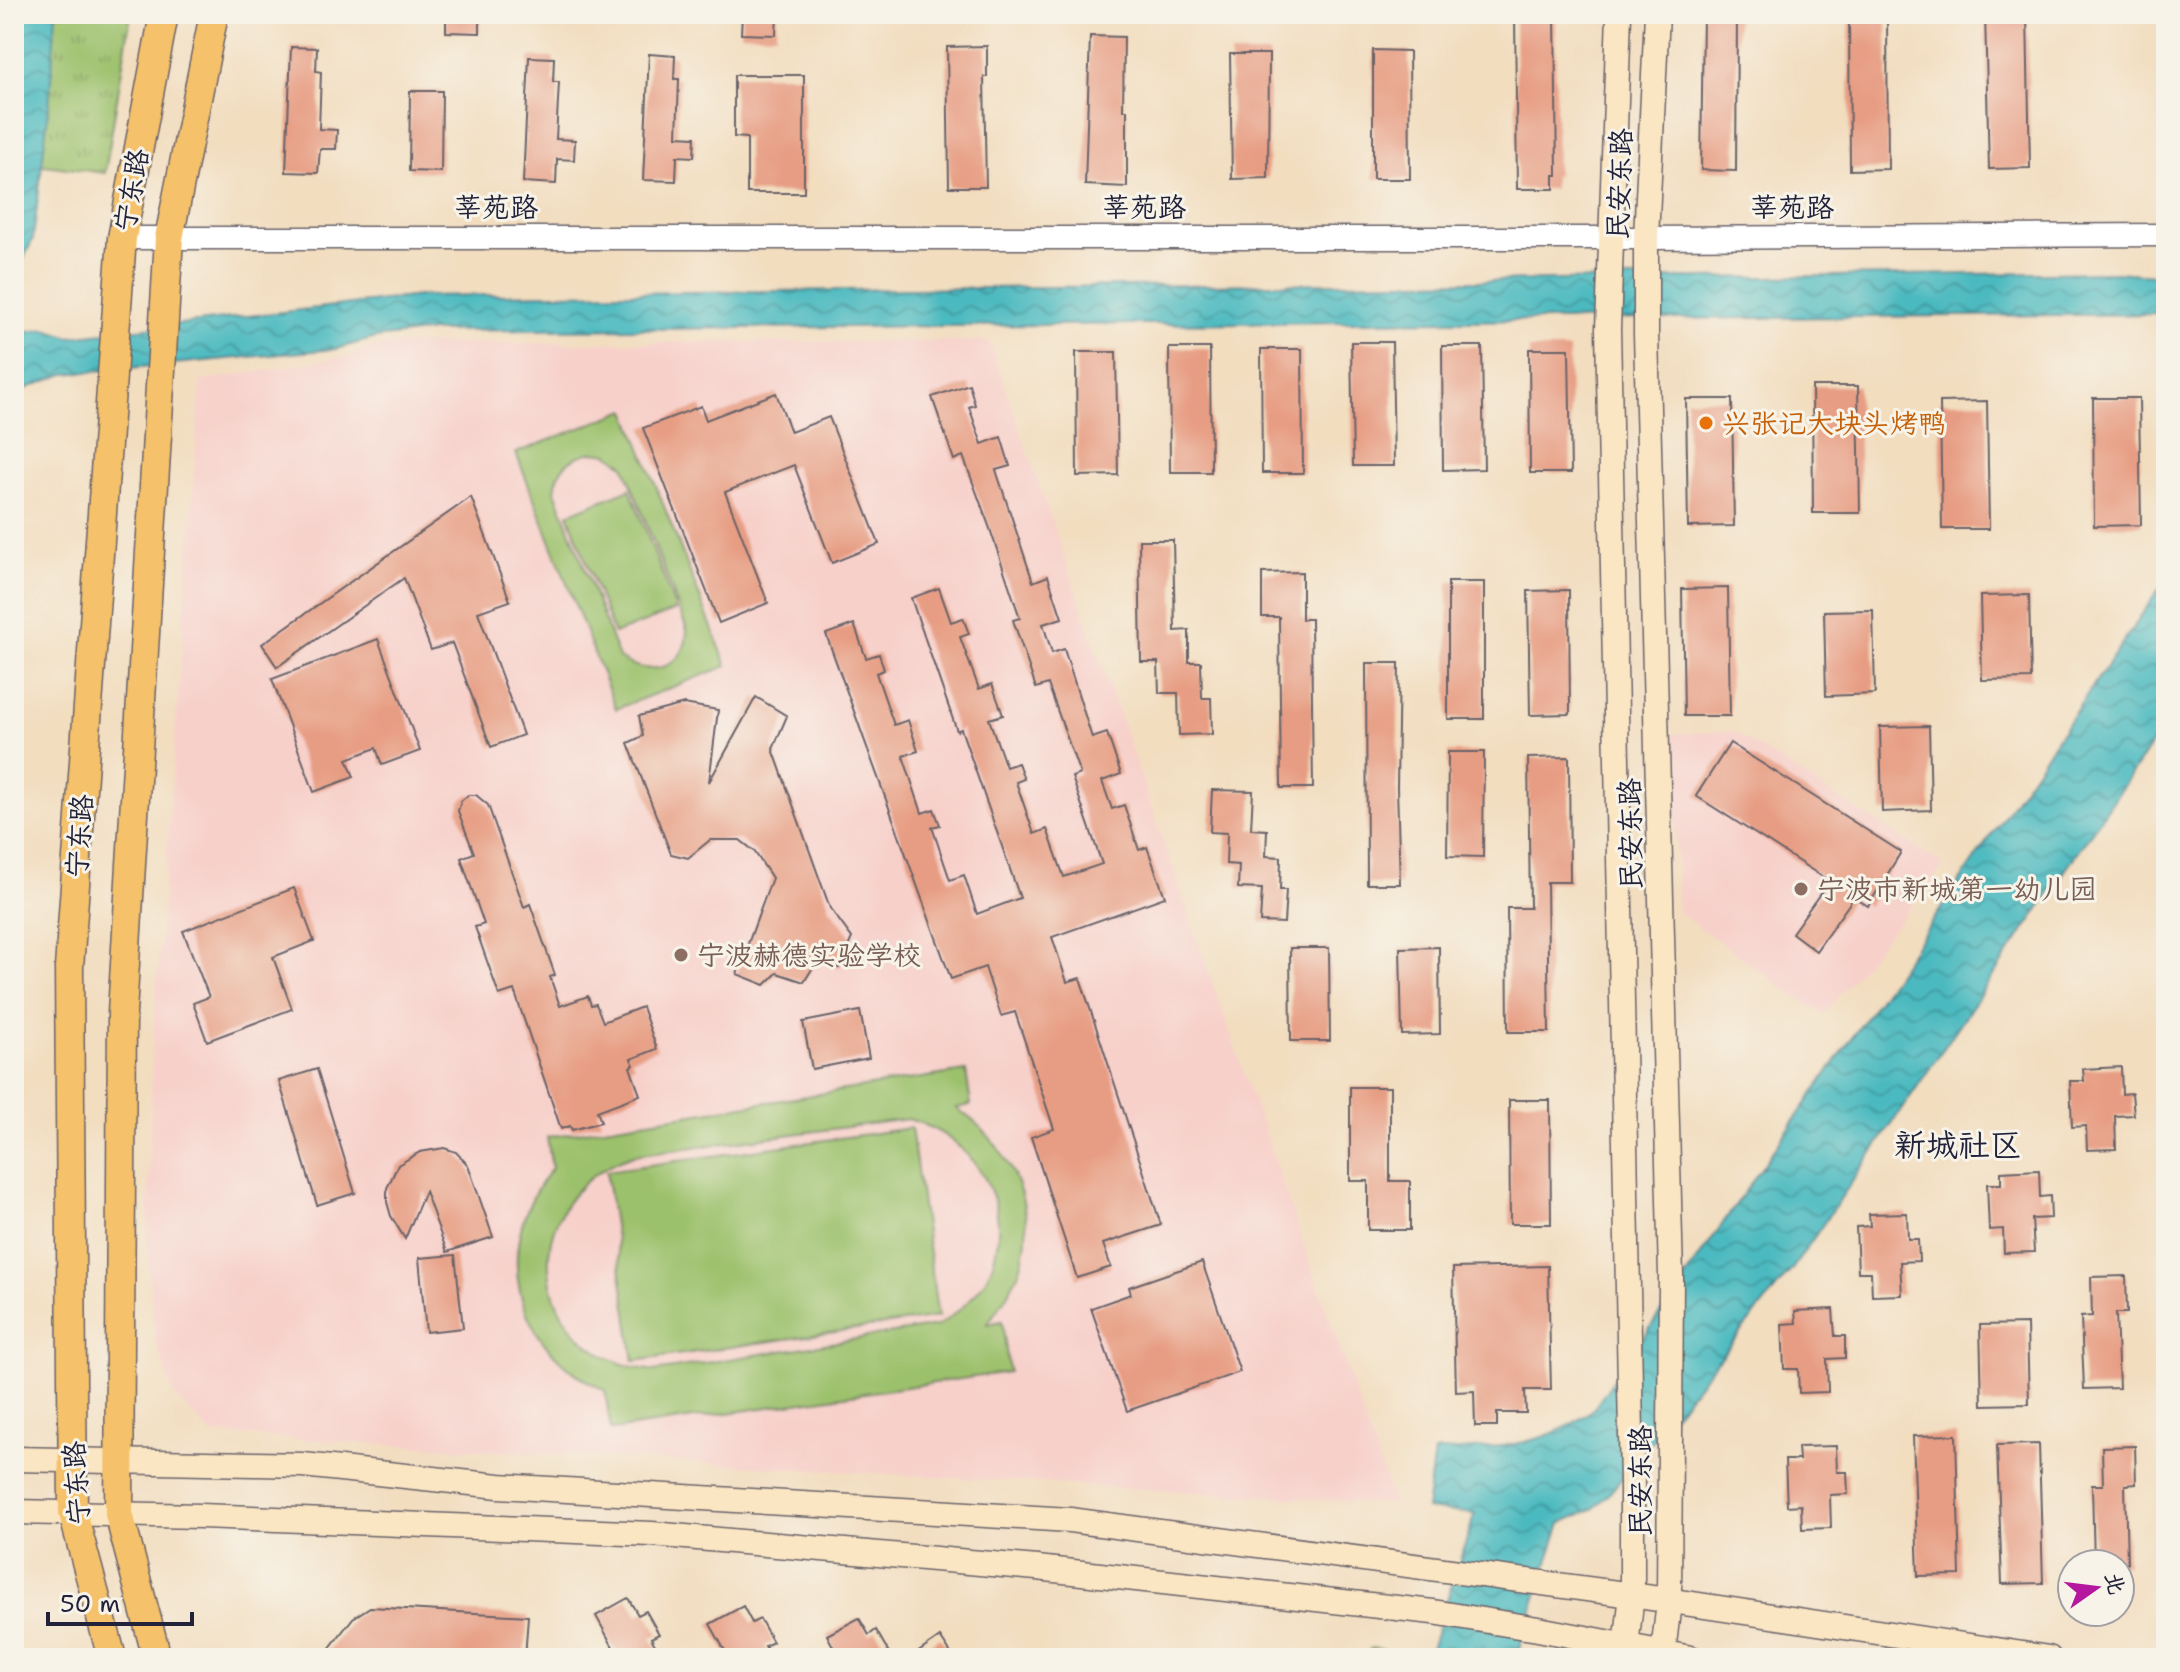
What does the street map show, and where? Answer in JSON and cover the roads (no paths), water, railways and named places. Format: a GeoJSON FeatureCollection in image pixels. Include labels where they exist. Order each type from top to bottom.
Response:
{"type":"FeatureCollection","features":[{"type":"Feature","properties":{"kind":"main road","name":"宁东路"},"geometry":{"type":"LineString","coordinates":[[112,1658],[73,1513],[69,968],[122,238],[164,14]]}},
{"type":"Feature","properties":{"kind":"main road","name":"宁东路"},"geometry":{"type":"LineString","coordinates":[[157,1658],[119,1514],[122,1013],[169,238],[214,14]]}},
{"type":"Feature","properties":{"kind":"main road","name":"民安东路"},"geometry":{"type":"LineString","coordinates":[[1619,14],[1608,329],[1632,1481],[1632,1595],[1626,1646]]}},
{"type":"Feature","properties":{"kind":"main road","name":"民安东路"},"geometry":{"type":"LineString","coordinates":[[1657,14],[1646,238],[1646,334],[1671,1276],[1669,1602],[1663,1653]]}},
{"type":"Feature","properties":{"kind":"main road"},"geometry":{"type":"LineString","coordinates":[[14,1459],[303,1465],[499,1486],[1070,1520],[1632,1595],[2049,1658]]}},
{"type":"Feature","properties":{"kind":"main road"},"geometry":{"type":"LineString","coordinates":[[14,1512],[652,1534],[1037,1568],[1433,1612],[1691,1658]]}},
{"type":"Feature","properties":{"kind":"street","name":"莘苑路"},"geometry":{"type":"LineString","coordinates":[[122,238],[2166,235]]}},
{"type":"Feature","properties":{"kind":"water"},"geometry":{"type":"Polygon","coordinates":[[[14,14],[56,14],[33,239],[14,279],[14,14]]]}},
{"type":"Feature","properties":{"kind":"water"},"geometry":{"type":"Polygon","coordinates":[[[2116,272],[2166,276],[2166,314],[432,331],[376,338],[335,349],[65,374],[14,393],[14,328],[21,333],[46,329],[70,337],[419,296],[2116,272]]]}},
{"type":"Feature","properties":{"kind":"water"},"geometry":{"type":"Polygon","coordinates":[[[2166,579],[2166,723],[1793,1268],[1608,1495],[1593,1509],[1561,1523],[1516,1658],[1428,1658],[1475,1514],[1426,1509],[1434,1452],[1499,1446],[1540,1438],[1559,1431],[1595,1407],[2166,579]]]}},
{"type":"Feature","properties":{"kind":"place","name":"兴张记大块头烤鸭"},"geometry":{"type":"Point","coordinates":[1706,423]}},
{"type":"Feature","properties":{"kind":"place","name":"宁波市新城第一幼儿园"},"geometry":{"type":"Point","coordinates":[1801,889]}},
{"type":"Feature","properties":{"kind":"place","name":"宁波赫德实验学校"},"geometry":{"type":"Point","coordinates":[681,955]}},
{"type":"Feature","properties":{"kind":"district","name":"新城社区"},"geometry":{"type":"Point","coordinates":[1958,1144]}}]}
